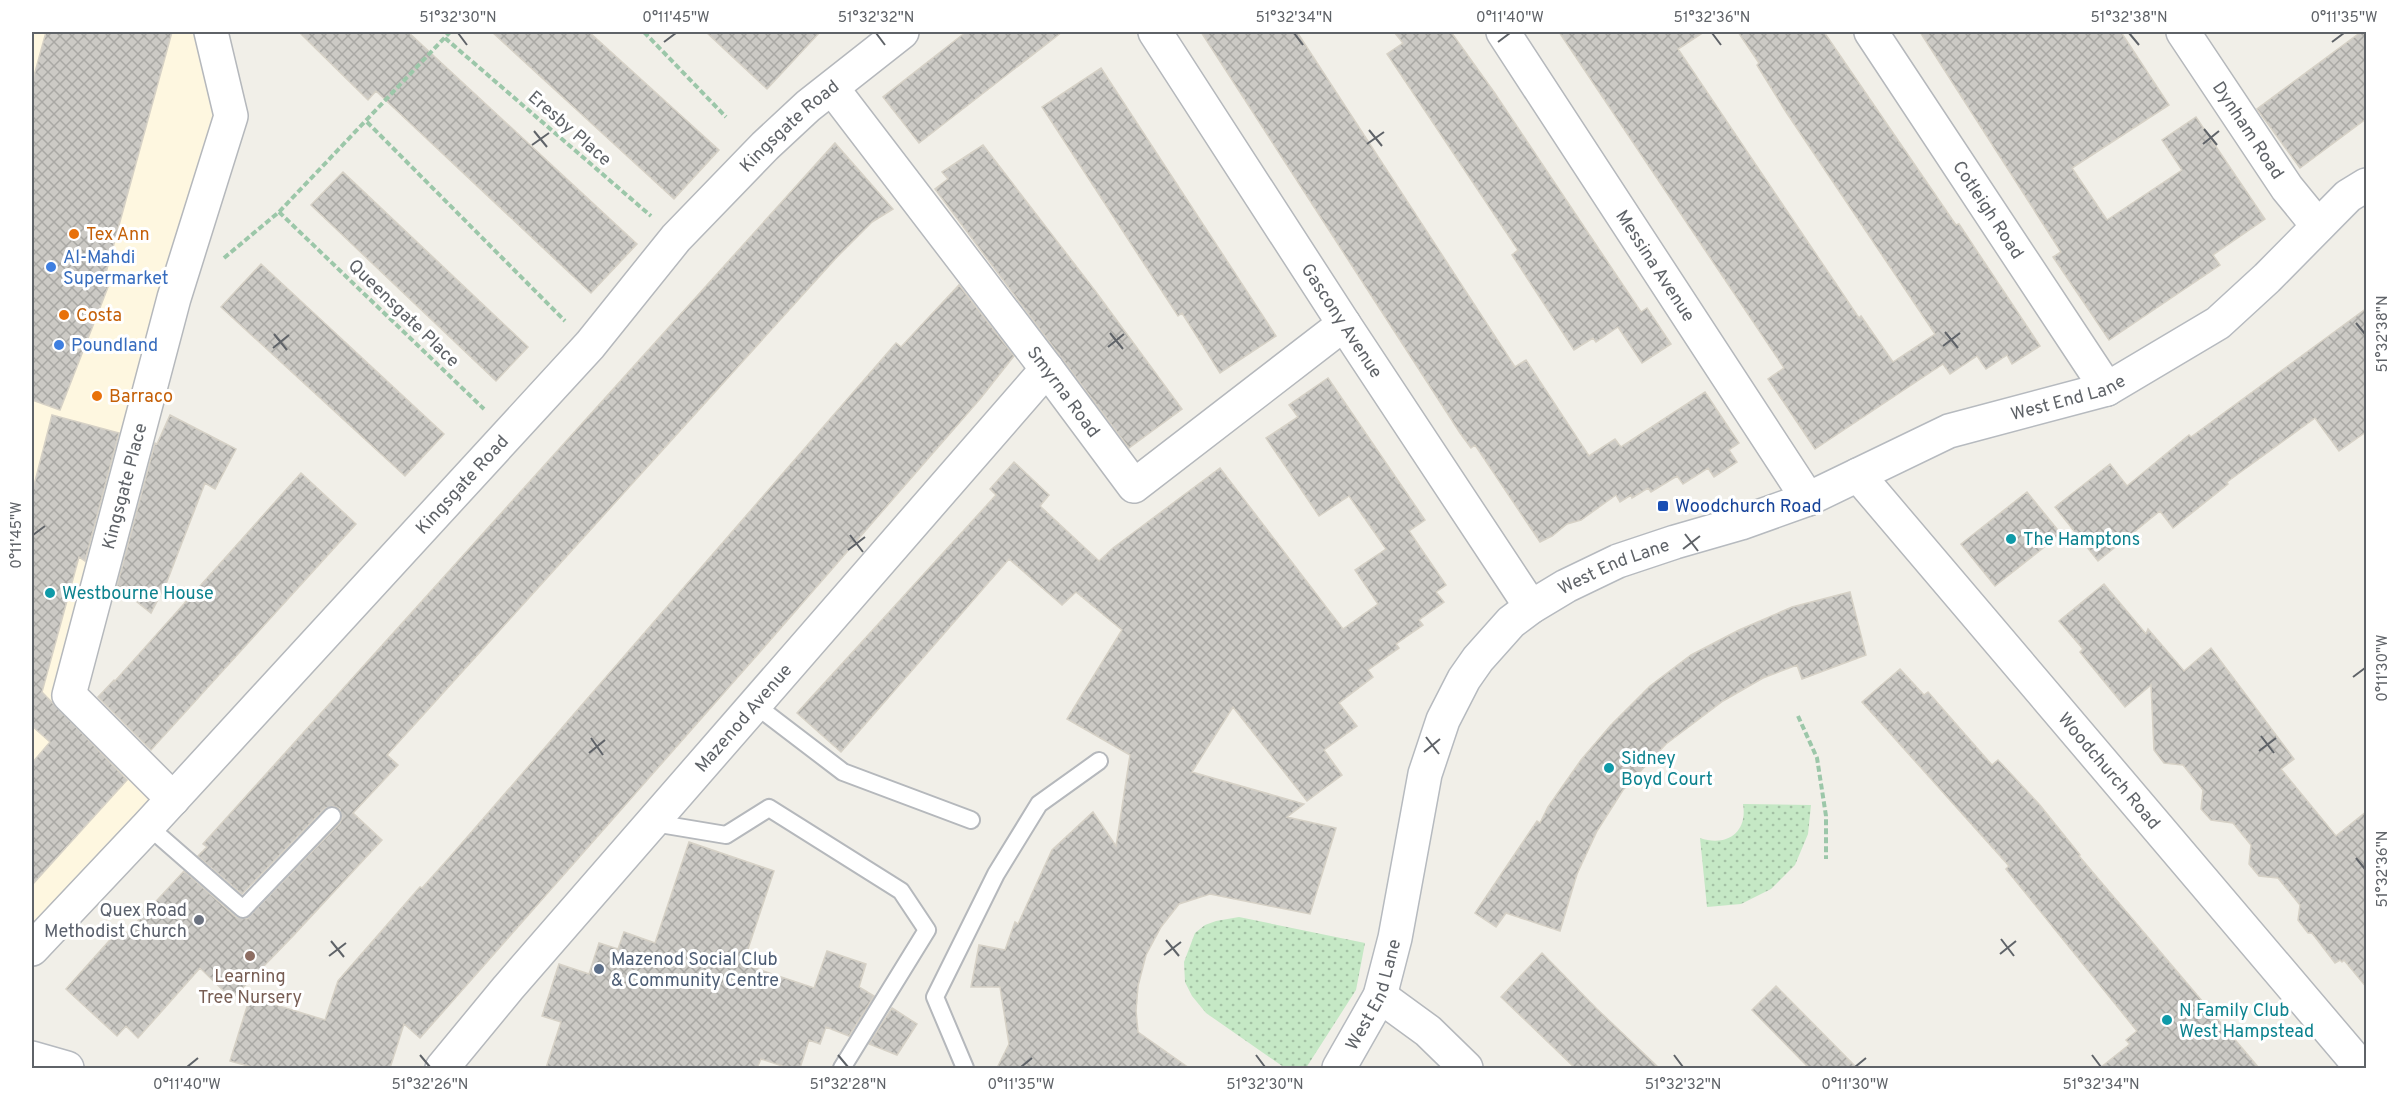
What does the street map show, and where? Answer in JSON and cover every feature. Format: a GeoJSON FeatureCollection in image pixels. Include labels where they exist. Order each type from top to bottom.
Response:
{"type":"FeatureCollection","features":[{"type":"Feature","properties":{"kind":"street","name":"Kingsgate Place"},"geometry":{"type":"LineString","coordinates":[[173,800],[69,695],[174,298],[231,116],[211,32]]}},
{"type":"Feature","properties":{"kind":"street","name":"Kingsgate Road"},"geometry":{"type":"LineString","coordinates":[[32,948],[173,800],[590,345],[676,238],[765,146],[808,106],[902,32]]}},
{"type":"Feature","properties":{"kind":"street","name":"Gascony Avenue"},"geometry":{"type":"LineString","coordinates":[[1155,32],[1531,607]]}},
{"type":"Feature","properties":{"kind":"street","name":"Messina Avenue"},"geometry":{"type":"LineString","coordinates":[[1503,32],[1808,499]]}},
{"type":"Feature","properties":{"kind":"street","name":"Cotleigh Road"},"geometry":{"type":"LineString","coordinates":[[1871,32],[2107,389]]}},
{"type":"Feature","properties":{"kind":"street","name":"Dynham Road"},"geometry":{"type":"LineString","coordinates":[[2183,32],[2287,188],[2318,225]]}},
{"type":"Feature","properties":{"kind":"street","name":"Smyrna Road"},"geometry":{"type":"LineString","coordinates":[[832,88],[1134,486],[1344,324]]}},
{"type":"Feature","properties":{"kind":"street","name":"West End Lane"},"geometry":{"type":"LineString","coordinates":[[1339,1068],[1380,996],[1395,938],[1425,774],[1443,720],[1464,679],[1496,637],[1531,607],[1595,571],[1618,561],[1752,520],[1808,499],[1949,431],[2107,389],[2218,323],[2267,278],[2348,196],[2367,185]]}},
{"type":"Feature","properties":{"kind":"street","name":"Mazenod Avenue"},"geometry":{"type":"LineString","coordinates":[[442,1068],[508,988],[1047,369]]}},
{"type":"Feature","properties":{"kind":"street","name":"Woodchurch Road"},"geometry":{"type":"LineString","coordinates":[[1858,475],[2362,1068]]}},
{"type":"Feature","properties":{"kind":"street"},"geometry":{"type":"LineString","coordinates":[[1380,996],[1428,1031],[1466,1068]]}},
{"type":"Feature","properties":{"kind":"street"},"geometry":{"type":"LineString","coordinates":[[32,1058],[67,1068]]}},
{"type":"Feature","properties":{"kind":"lane"},"geometry":{"type":"LineString","coordinates":[[754,704],[843,772],[970,820]]}},
{"type":"Feature","properties":{"kind":"lane"},"geometry":{"type":"LineString","coordinates":[[965,1068],[934,998],[996,874],[1039,804],[1099,761]]}},
{"type":"Feature","properties":{"kind":"lane"},"geometry":{"type":"LineString","coordinates":[[654,823],[726,835],[769,808],[901,891],[927,930],[842,1068]]}},
{"type":"Feature","properties":{"kind":"lane"},"geometry":{"type":"LineString","coordinates":[[148,826],[243,909],[332,816]]}},
{"type":"Feature","properties":{"kind":"path"},"geometry":{"type":"LineString","coordinates":[[220,261],[279,212],[367,122],[450,32]]}},
{"type":"Feature","properties":{"kind":"path"},"geometry":{"type":"LineString","coordinates":[[644,32],[726,117]]}},
{"type":"Feature","properties":{"kind":"path","name":"Eresby Place"},"geometry":{"type":"LineString","coordinates":[[445,38],[676,238]]}},
{"type":"Feature","properties":{"kind":"path"},"geometry":{"type":"LineString","coordinates":[[367,122],[590,345]]}},
{"type":"Feature","properties":{"kind":"path","name":"Queensgate Place"},"geometry":{"type":"LineString","coordinates":[[279,212],[509,433]]}},
{"type":"Feature","properties":{"kind":"path"},"geometry":{"type":"LineString","coordinates":[[1798,716],[1817,758],[1826,816],[1826,860]]}},
{"type":"Feature","properties":{"kind":"shaded area"},"geometry":{"type":"Polygon","coordinates":[[[32,32],[205,32],[219,159],[64,695],[162,798],[32,951],[32,32]]]}},
{"type":"Feature","properties":{"kind":"green space"},"geometry":{"type":"Polygon","coordinates":[[[1743,804],[1811,805],[1808,834],[1795,865],[1771,889],[1741,904],[1707,907],[1700,838],[1718,841],[1733,835],[1742,823],[1743,804]]]}},
{"type":"Feature","properties":{"kind":"green space"},"geometry":{"type":"Polygon","coordinates":[[[1239,917],[1365,943],[1356,990],[1306,1068],[1285,1068],[1206,1013],[1192,996],[1185,982],[1184,962],[1195,933],[1205,925],[1216,921],[1239,917]]]}},
{"type":"Feature","properties":{"kind":"building"},"geometry":{"type":"Polygon","coordinates":[[[46,32],[172,32],[104,280],[110,282],[60,410],[32,400],[32,83],[46,32]]]}},
{"type":"Feature","properties":{"kind":"building"},"geometry":{"type":"Polygon","coordinates":[[[299,32],[408,32],[637,244],[591,293],[376,91],[368,100],[299,32]]]}},
{"type":"Feature","properties":{"kind":"building"},"geometry":{"type":"Polygon","coordinates":[[[492,32],[589,32],[719,150],[674,199],[492,32]]]}},
{"type":"Feature","properties":{"kind":"building"},"geometry":{"type":"Polygon","coordinates":[[[706,32],[820,32],[767,89],[706,32]]]}},
{"type":"Feature","properties":{"kind":"building"},"geometry":{"type":"Polygon","coordinates":[[[966,32],[1062,32],[919,143],[883,97],[966,32]]]}},
{"type":"Feature","properties":{"kind":"building"},"geometry":{"type":"Polygon","coordinates":[[[1201,32],[1297,32],[1515,367],[1526,360],[1589,456],[1615,439],[1621,447],[1705,392],[1739,443],[1729,450],[1737,462],[1714,477],[1708,468],[1683,484],[1677,476],[1651,492],[1648,488],[1620,502],[1616,495],[1581,520],[1567,524],[1540,542],[1475,445],[1471,448],[1460,433],[1201,32]]]}},
{"type":"Feature","properties":{"kind":"building"},"geometry":{"type":"Polygon","coordinates":[[[1394,32],[1451,32],[1494,92],[1641,312],[1647,308],[1671,344],[1642,363],[1618,327],[1596,342],[1593,338],[1574,350],[1512,255],[1518,250],[1387,54],[1403,43],[1394,32]]]}},
{"type":"Feature","properties":{"kind":"building"},"geometry":{"type":"Polygon","coordinates":[[[1559,32],[1704,32],[1678,49],[1859,318],[1861,316],[1893,362],[1935,334],[1786,112],[1757,65],[1759,63],[1738,32],[1824,32],[1956,225],[1959,224],[2040,346],[2012,364],[2007,355],[1986,369],[1977,356],[1950,374],[1943,364],[1815,449],[1768,379],[1784,368],[1559,32]]]}},
{"type":"Feature","properties":{"kind":"building"},"geometry":{"type":"Polygon","coordinates":[[[1920,32],[2121,32],[2169,105],[2072,168],[2107,220],[2182,170],[2162,140],[2196,117],[2265,219],[2213,255],[2220,265],[2109,340],[2053,257],[2061,252],[1920,32]]]}},
{"type":"Feature","properties":{"kind":"building"},"geometry":{"type":"Polygon","coordinates":[[[2361,32],[2367,32],[2367,118],[2300,168],[2257,109],[2361,32]]]}},
{"type":"Feature","properties":{"kind":"building"},"geometry":{"type":"Polygon","coordinates":[[[1101,68],[1276,336],[1220,373],[1182,313],[1178,316],[1042,107],[1101,68]]]}},
{"type":"Feature","properties":{"kind":"building"},"geometry":{"type":"Polygon","coordinates":[[[835,143],[893,209],[872,222],[837,257],[387,755],[398,765],[353,813],[382,840],[293,936],[232,999],[200,968],[138,1038],[126,1026],[117,1036],[66,989],[117,932],[123,937],[184,871],[236,917],[247,919],[340,823],[342,818],[340,809],[334,806],[325,808],[242,894],[198,856],[207,847],[203,844],[835,143]]]}},
{"type":"Feature","properties":{"kind":"building"},"geometry":{"type":"Polygon","coordinates":[[[983,145],[1182,409],[1129,448],[935,189],[948,179],[942,172],[983,145]]]}},
{"type":"Feature","properties":{"kind":"building"},"geometry":{"type":"Polygon","coordinates":[[[343,172],[528,347],[496,381],[311,205],[343,172]]]}},
{"type":"Feature","properties":{"kind":"building"},"geometry":{"type":"Polygon","coordinates":[[[261,264],[444,434],[405,476],[221,307],[261,264]]]}},
{"type":"Feature","properties":{"kind":"building"},"geometry":{"type":"Polygon","coordinates":[[[959,285],[1014,356],[980,399],[759,653],[420,1038],[404,1024],[390,1068],[255,1068],[230,1061],[250,997],[325,1020],[338,981],[420,887],[422,888],[449,858],[896,343],[901,347],[959,285]]]}},
{"type":"Feature","properties":{"kind":"building"},"geometry":{"type":"Polygon","coordinates":[[[2367,308],[2367,431],[2339,451],[2315,418],[2227,482],[2228,484],[2173,528],[2160,511],[2098,561],[2055,507],[2110,464],[2127,486],[2189,435],[2191,437],[2367,308]]]}},
{"type":"Feature","properties":{"kind":"building"},"geometry":{"type":"Polygon","coordinates":[[[1328,378],[1425,520],[1409,531],[1446,585],[1436,592],[1444,602],[1419,620],[1423,625],[1396,644],[1399,648],[1368,670],[1373,677],[1339,703],[1357,726],[1324,750],[1342,775],[1307,801],[1233,707],[1192,772],[1304,804],[1287,817],[1336,828],[1310,914],[1210,894],[1179,904],[1161,927],[1146,955],[1138,986],[1136,1011],[1138,1032],[1189,1068],[997,1068],[1009,1044],[1000,987],[971,987],[979,945],[1005,950],[1015,922],[1018,924],[1052,850],[1093,812],[1116,846],[1130,755],[1067,719],[1122,630],[1076,592],[1062,605],[1009,559],[841,752],[797,713],[996,495],[990,489],[1014,462],[1049,495],[1040,506],[1099,561],[1220,468],[1343,629],[1378,604],[1355,570],[1386,549],[1349,496],[1319,516],[1266,438],[1298,417],[1289,405],[1328,378]]]}},
{"type":"Feature","properties":{"kind":"building","name":"Westbourne House"},"geometry":{"type":"Polygon","coordinates":[[[52,415],[119,433],[85,561],[79,557],[42,692],[127,780],[32,885],[32,763],[50,742],[32,726],[32,493],[52,415]]]}},
{"type":"Feature","properties":{"kind":"building"},"geometry":{"type":"Polygon","coordinates":[[[170,415],[236,449],[215,489],[205,483],[166,584],[151,613],[117,586],[155,443],[157,444],[170,415]]]}},
{"type":"Feature","properties":{"kind":"building"},"geometry":{"type":"Polygon","coordinates":[[[301,473],[356,524],[151,750],[98,697],[115,681],[301,473]]]}},
{"type":"Feature","properties":{"kind":"building","name":"The Hamptons"},"geometry":{"type":"Polygon","coordinates":[[[2027,492],[2061,534],[1995,586],[1961,544],[2027,492]]]}},
{"type":"Feature","properties":{"kind":"building"},"geometry":{"type":"Polygon","coordinates":[[[2104,584],[2146,634],[2148,629],[2184,671],[2211,648],[2294,759],[2281,769],[2336,836],[2367,811],[2367,988],[2344,960],[2335,963],[2312,933],[2308,933],[2298,920],[2300,905],[2278,878],[2259,876],[2249,864],[2251,845],[2233,823],[2211,820],[2201,809],[2203,790],[2183,765],[2164,763],[2154,750],[2151,685],[2125,707],[2080,652],[2083,649],[2059,621],[2104,584]]]}},
{"type":"Feature","properties":{"kind":"building","name":"Sidney Boyd Court"},"geometry":{"type":"Polygon","coordinates":[[[1850,592],[1866,655],[1802,679],[1797,665],[1763,678],[1723,701],[1666,744],[1623,790],[1597,831],[1577,874],[1560,931],[1506,913],[1496,927],[1475,913],[1537,821],[1540,823],[1548,807],[1581,760],[1611,725],[1650,686],[1691,655],[1739,630],[1792,607],[1850,592]]]}},
{"type":"Feature","properties":{"kind":"building"},"geometry":{"type":"Polygon","coordinates":[[[1900,669],[1924,695],[1928,692],[1992,765],[1998,760],[2039,804],[2079,856],[2259,1068],[2100,1068],[2130,1044],[2126,1040],[2137,1031],[2006,869],[2009,866],[1862,702],[1900,669]]]}},
{"type":"Feature","properties":{"kind":"building"},"geometry":{"type":"Polygon","coordinates":[[[689,842],[774,871],[743,964],[814,988],[827,951],[866,964],[859,987],[874,996],[849,1036],[826,1027],[820,1044],[809,1040],[800,1068],[788,1068],[761,1059],[757,1068],[546,1068],[561,1022],[542,1016],[559,964],[589,974],[599,943],[618,949],[624,932],[655,943],[689,842]]]}},
{"type":"Feature","properties":{"kind":"building"},"geometry":{"type":"Polygon","coordinates":[[[1542,953],[1659,1068],[1575,1068],[1501,997],[1542,953]]]}},
{"type":"Feature","properties":{"kind":"building"},"geometry":{"type":"Polygon","coordinates":[[[1776,986],[1857,1068],[1809,1068],[1752,1010],[1776,986]]]}},
{"type":"Feature","properties":{"kind":"building"},"geometry":{"type":"Polygon","coordinates":[[[892,1008],[917,1024],[897,1055],[869,1044],[892,1008]]]}},
{"type":"Feature","properties":{"kind":"place","name":"Tex Ann"},"geometry":{"type":"Point","coordinates":[74,234]}},
{"type":"Feature","properties":{"kind":"place","name":"Al-Mahdi Supermarket"},"geometry":{"type":"Point","coordinates":[51,267]}},
{"type":"Feature","properties":{"kind":"place","name":"Costa"},"geometry":{"type":"Point","coordinates":[64,315]}},
{"type":"Feature","properties":{"kind":"place","name":"Poundland"},"geometry":{"type":"Point","coordinates":[59,345]}},
{"type":"Feature","properties":{"kind":"place","name":"Barraco"},"geometry":{"type":"Point","coordinates":[97,396]}},
{"type":"Feature","properties":{"kind":"place","name":"Woodchurch Road"},"geometry":{"type":"Point","coordinates":[1663,506]}},
{"type":"Feature","properties":{"kind":"place","name":"The Hamptons"},"geometry":{"type":"Point","coordinates":[2011,539]}},
{"type":"Feature","properties":{"kind":"place","name":"Westbourne House"},"geometry":{"type":"Point","coordinates":[50,593]}},
{"type":"Feature","properties":{"kind":"place","name":"Sidney Boyd Court"},"geometry":{"type":"Point","coordinates":[1609,768]}},
{"type":"Feature","properties":{"kind":"place","name":"Quex Road Methodist Church"},"geometry":{"type":"Point","coordinates":[199,920]}},
{"type":"Feature","properties":{"kind":"place","name":"Learning Tree Nursery"},"geometry":{"type":"Point","coordinates":[250,956]}},
{"type":"Feature","properties":{"kind":"place","name":"Mazenod Social Club & Community Centre"},"geometry":{"type":"Point","coordinates":[599,969]}},
{"type":"Feature","properties":{"kind":"place","name":"N Family Club West Hampstead"},"geometry":{"type":"Point","coordinates":[2167,1020]}}]}
